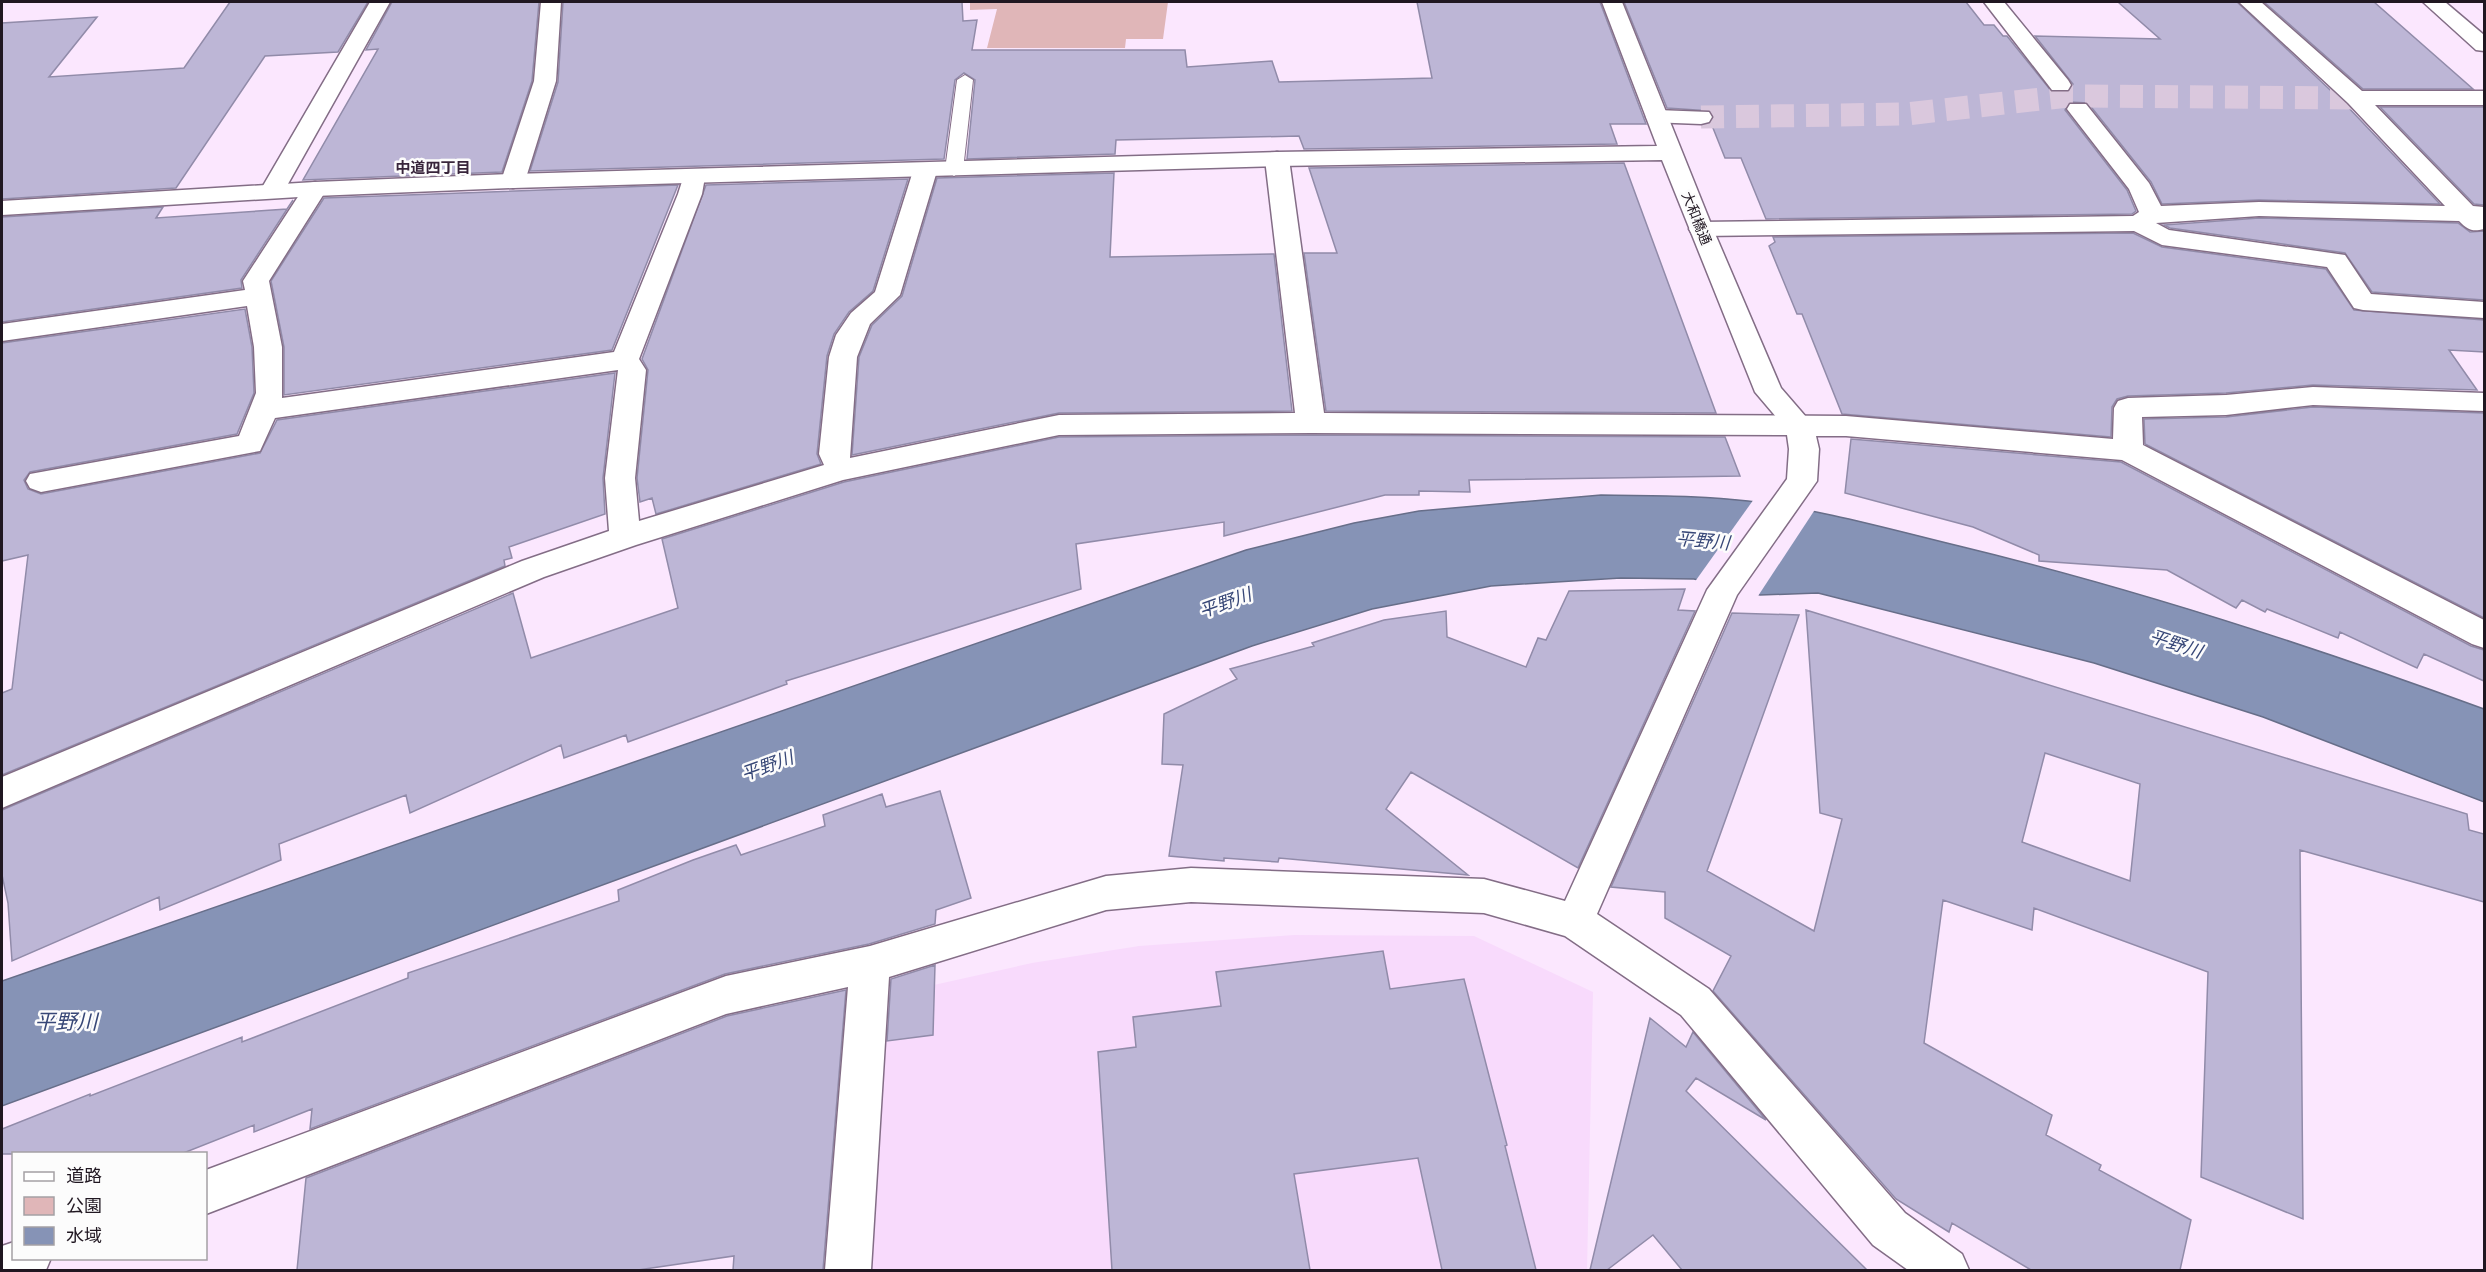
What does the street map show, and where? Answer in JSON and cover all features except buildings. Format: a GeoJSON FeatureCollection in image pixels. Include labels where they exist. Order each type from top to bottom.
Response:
{"type":"FeatureCollection","features":[{"type":"Feature","properties":{"kind":"street"},"geometry":{"type":"LineString","coordinates":[[272,191],[380,2]]}},
{"type":"Feature","properties":{"kind":"street"},"geometry":{"type":"LineString","coordinates":[[513,181],[545,81],[551,2]]}},
{"type":"Feature","properties":{"kind":"street","name":"大和橋通"},"geometry":{"type":"LineString","coordinates":[[1612,2],[1701,229],[1769,392],[1799,425]]}},
{"type":"Feature","properties":{"kind":"street"},"geometry":{"type":"LineString","coordinates":[[1994,2],[2060,84]]}},
{"type":"Feature","properties":{"kind":"street"},"geometry":{"type":"LineString","coordinates":[[2249,2],[2356,98],[2476,214],[2484,234]]}},
{"type":"Feature","properties":{"kind":"street"},"geometry":{"type":"LineString","coordinates":[[2433,2],[2484,45]]}},
{"type":"Feature","properties":{"kind":"street"},"geometry":{"type":"LineString","coordinates":[[2356,98],[2484,98]]}},
{"type":"Feature","properties":{"kind":"street"},"geometry":{"type":"LineString","coordinates":[[2078,109],[2140,188],[2146,219],[2162,237],[2336,260],[2363,302],[2484,310]]}},
{"type":"Feature","properties":{"kind":"street"},"geometry":{"type":"LineString","coordinates":[[1657,117],[1701,117]]}},
{"type":"Feature","properties":{"kind":"street"},"geometry":{"type":"LineString","coordinates":[[2,208],[272,191],[513,181],[925,171],[1277,159],[1672,153]]}},
{"type":"Feature","properties":{"kind":"street"},"geometry":{"type":"LineString","coordinates":[[1277,159],[1311,423]]}},
{"type":"Feature","properties":{"kind":"street"},"geometry":{"type":"LineString","coordinates":[[841,470],[834,454],[843,357],[850,335],[860,319],[887,295],[925,171]]}},
{"type":"Feature","properties":{"kind":"street"},"geometry":{"type":"LineString","coordinates":[[625,359],[690,194],[693,177]]}},
{"type":"Feature","properties":{"kind":"street"},"geometry":{"type":"LineString","coordinates":[[41,481],[250,444],[270,393],[269,358],[256,281],[315,189]]}},
{"type":"Feature","properties":{"kind":"street"},"geometry":{"type":"LineString","coordinates":[[1701,229],[2146,219],[2259,209],[2476,214]]}},
{"type":"Feature","properties":{"kind":"street"},"geometry":{"type":"LineString","coordinates":[[2,332],[259,296]]}},
{"type":"Feature","properties":{"kind":"street"},"geometry":{"type":"LineString","coordinates":[[264,410],[625,359]]}},
{"type":"Feature","properties":{"kind":"street"},"geometry":{"type":"LineString","coordinates":[[625,359],[632,370],[620,478],[625,537]]}},
{"type":"Feature","properties":{"kind":"street"},"geometry":{"type":"LineString","coordinates":[[2128,450],[2128,408],[2226,405],[2313,396],[2484,402]]}},
{"type":"Feature","properties":{"kind":"street"},"geometry":{"type":"LineString","coordinates":[[2,793],[533,569],[625,537],[841,470],[1059,425],[1311,423],[1799,425],[1993,436],[2128,450],[2484,635]]}},
{"type":"Feature","properties":{"kind":"street"},"geometry":{"type":"LineString","coordinates":[[1575,921],[1724,590],[1802,481],[1804,449],[1799,425]]}},
{"type":"Feature","properties":{"kind":"street"},"geometry":{"type":"LineString","coordinates":[[207,1192],[726,995],[870,964],[1106,893],[1191,885],[1484,896],[1575,921],[1695,1002],[1889,1229],[1946,1270]]}},
{"type":"Feature","properties":{"kind":"street"},"geometry":{"type":"LineString","coordinates":[[848,1270],[870,964]]}},
{"type":"Feature","properties":{"kind":"street"},"geometry":{"type":"LineString","coordinates":[[2,1269],[24,1260]]}},
{"type":"Feature","properties":{"kind":"lane"},"geometry":{"type":"LineString","coordinates":[[954,170],[965,80]]}},
{"type":"Feature","properties":{"kind":"shaded area"},"geometry":{"type":"Polygon","coordinates":[[[1294,935],[1474,936],[1593,992],[1587,1270],[871,1270],[889,995],[1032,963],[1139,946],[1294,935]]]}},
{"type":"Feature","properties":{"kind":"green space"},"geometry":{"type":"Polygon","coordinates":[[[970,2],[1168,2],[1163,39],[1126,39],[1125,48],[987,48],[997,9],[970,10],[970,2]]]}},
{"type":"Feature","properties":{"kind":"water","name":"平野川"},"geometry":{"type":"Polygon","coordinates":[[[1601,495],[1730,499],[1801,509],[1854,520],[2092,581],[2224,620],[2354,663],[2484,709],[2484,802],[2263,717],[2094,663],[1818,593],[1760,595],[1694,579],[1621,578],[1491,586],[1372,609],[1252,646],[2,1106],[2,981],[1246,550],[1354,523],[1419,511],[1601,495]]]}},
{"type":"Feature","properties":{"kind":"pier"},"geometry":{"type":"Polygon","coordinates":[[[1754,499],[1816,508],[1758,596],[1694,583],[1754,499]]]}},
{"type":"Feature","properties":{"kind":"tunnel"},"geometry":{"type":"LineString","coordinates":[[1701,117],[1906,114],[2068,96],[2356,98]]}},
{"type":"Feature","properties":{"kind":"district","name":"中道四丁目"},"geometry":{"type":"Point","coordinates":[433,167]}}]}
